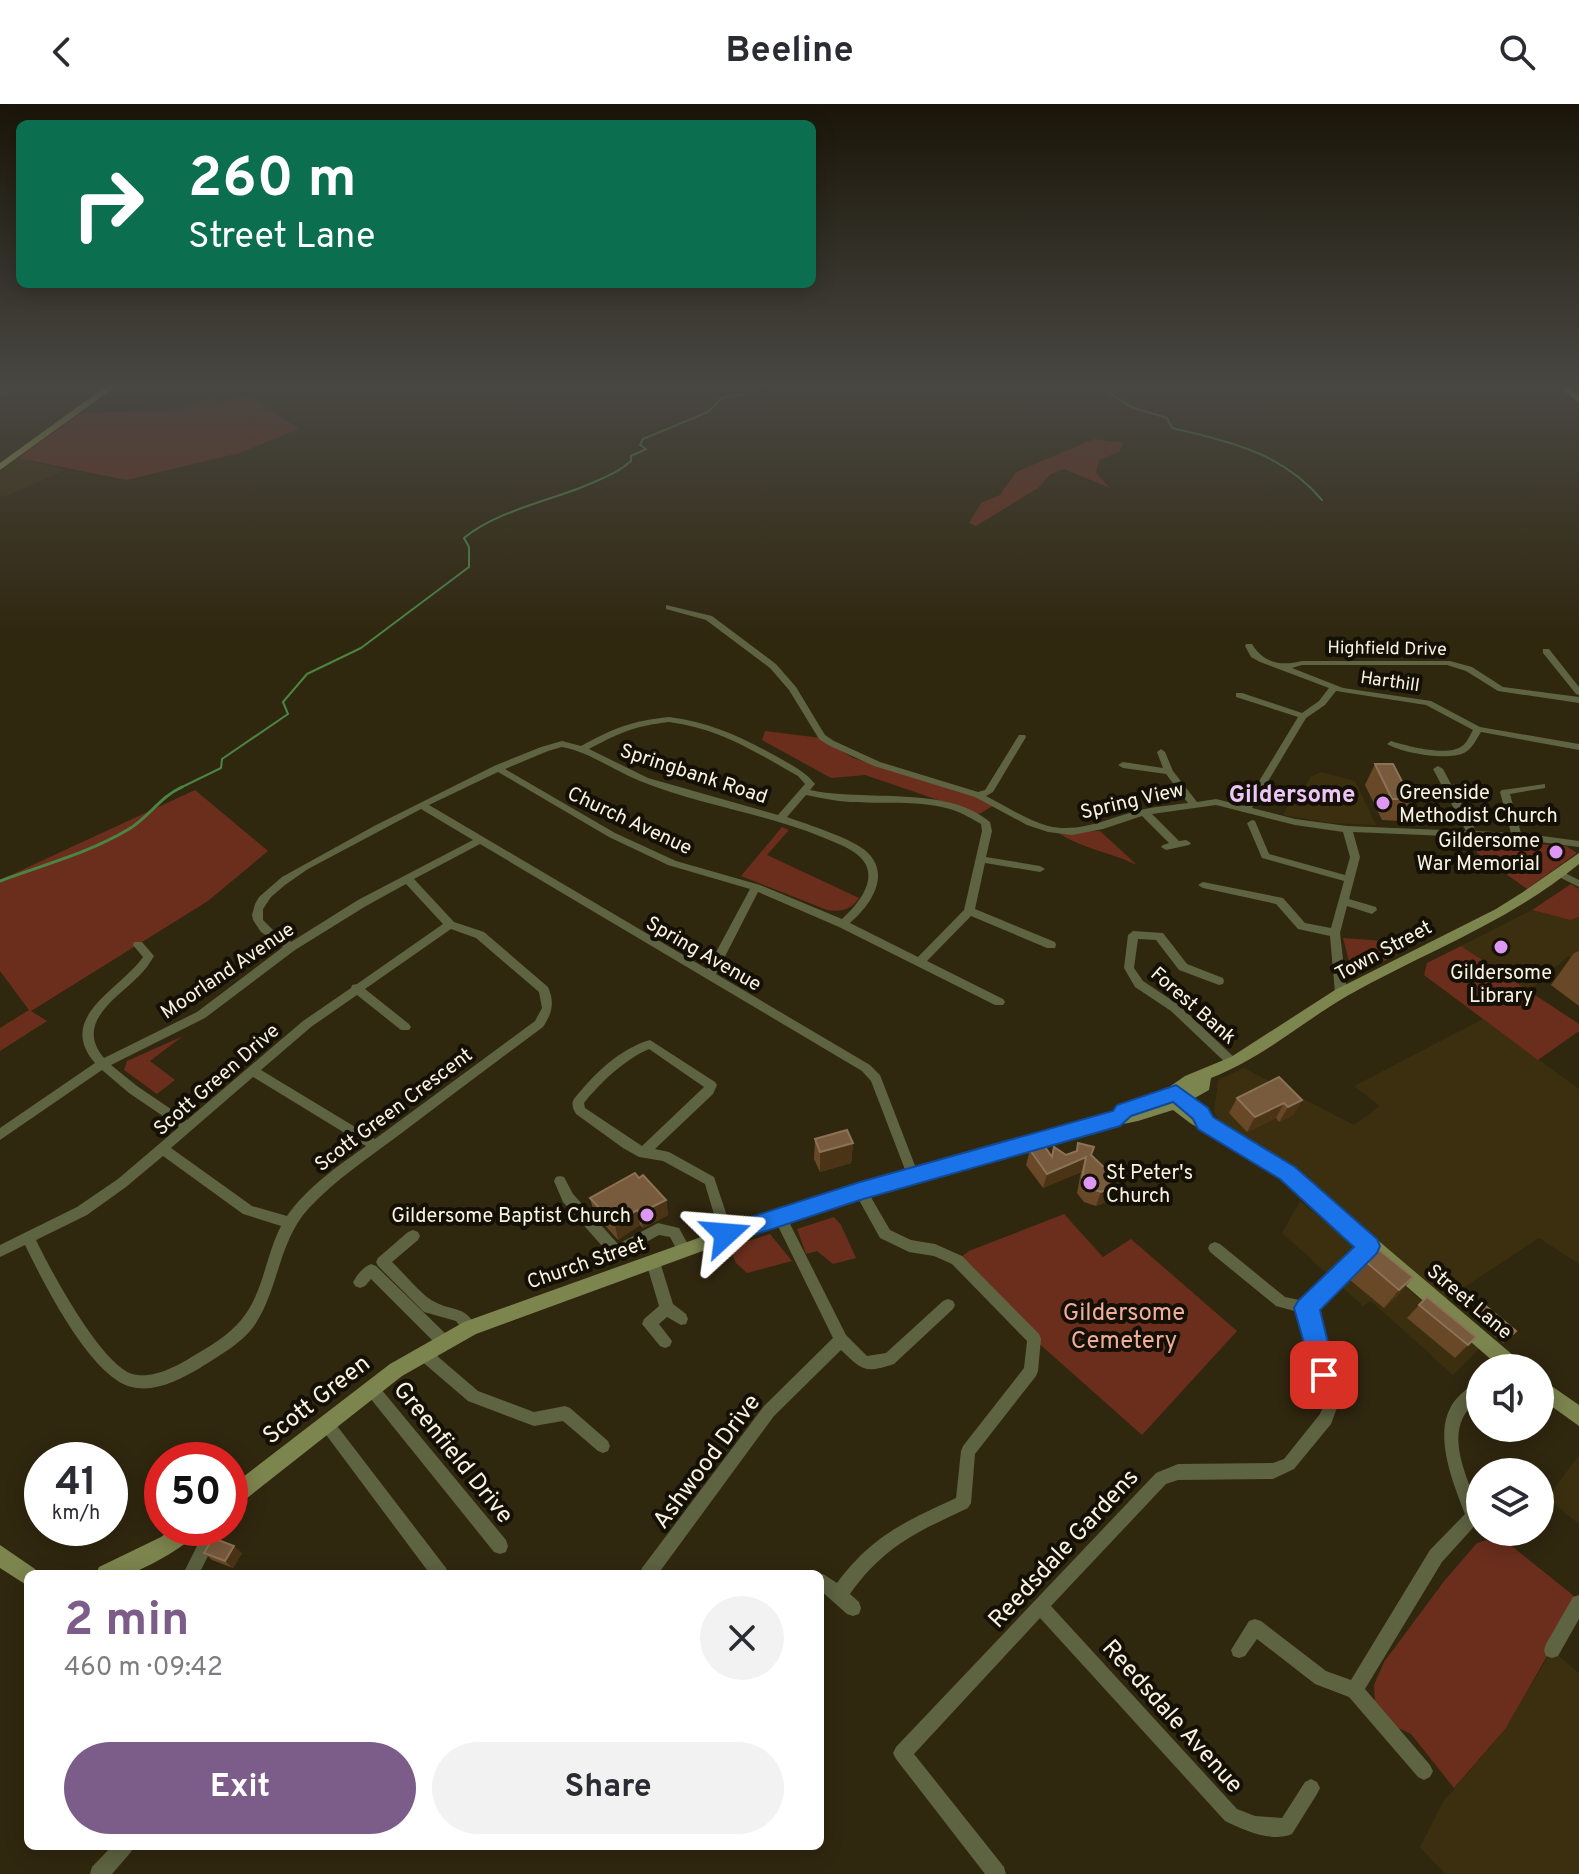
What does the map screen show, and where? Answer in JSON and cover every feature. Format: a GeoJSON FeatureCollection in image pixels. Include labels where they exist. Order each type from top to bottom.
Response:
{"type":"FeatureCollection","features":[{"type":"Feature","properties":{"kind":"main road","name":"Town Street"},"geometry":{"type":"LineString","coordinates":[[1176,1099],[1204,1086],[1204,1078],[1233,1063],[1341,993],[1498,912],[1561,874],[1579,857]]}},
{"type":"Feature","properties":{"kind":"main road","name":"Church Street"},"geometry":{"type":"LineString","coordinates":[[396,1370],[470,1328],[726,1234],[860,1191],[1120,1117],[1129,1119],[1176,1099]]}},
{"type":"Feature","properties":{"kind":"main road","name":"Street Lane"},"geometry":{"type":"LineString","coordinates":[[1176,1099],[1206,1123],[1287,1173],[1496,1354]]}},
{"type":"Feature","properties":{"kind":"main road","name":"Scott Green"},"geometry":{"type":"LineString","coordinates":[[248,1485],[396,1370]]}},
{"type":"Feature","properties":{"kind":"main road"},"geometry":{"type":"LineString","coordinates":[[1554,1398],[1579,1417]]}},
{"type":"Feature","properties":{"kind":"main road"},"geometry":{"type":"LineString","coordinates":[[117,1570],[164,1546]]}},
{"type":"Feature","properties":{"kind":"main road"},"geometry":{"type":"LineString","coordinates":[[0,1555],[24,1573]]}},
{"type":"Feature","properties":{"kind":"street","name":"Spring View"},"geometry":{"type":"LineString","coordinates":[[669,607],[709,618],[773,666],[793,689],[822,737],[831,743],[877,764],[978,795],[1030,823],[1072,832],[1100,827],[1144,812],[1216,802],[1347,829],[1517,836],[1579,844]]}},
{"type":"Feature","properties":{"kind":"street","name":"Harthill"},"geometry":{"type":"LineString","coordinates":[[1249,646],[1254,655],[1334,688],[1428,703],[1478,729],[1579,747]]}},
{"type":"Feature","properties":{"kind":"street"},"geometry":{"type":"LineString","coordinates":[[1546,651],[1579,692]]}},
{"type":"Feature","properties":{"kind":"street","name":"Highfield Drive"},"geometry":{"type":"LineString","coordinates":[[1283,668],[1302,663],[1447,663],[1469,669],[1501,689],[1579,700]]}},
{"type":"Feature","properties":{"kind":"street"},"geometry":{"type":"LineString","coordinates":[[1246,810],[1303,716],[1322,703],[1334,688]]}},
{"type":"Feature","properties":{"kind":"street"},"geometry":{"type":"LineString","coordinates":[[1239,695],[1303,716]]}},
{"type":"Feature","properties":{"kind":"street"},"geometry":{"type":"LineString","coordinates":[[581,750],[622,728],[694,721],[713,726],[801,774],[810,784],[780,819]]}},
{"type":"Feature","properties":{"kind":"street"},"geometry":{"type":"LineString","coordinates":[[1391,744],[1411,750],[1455,752],[1467,747],[1478,729]]}},
{"type":"Feature","properties":{"kind":"street"},"geometry":{"type":"LineString","coordinates":[[978,795],[988,792],[1022,737]]}},
{"type":"Feature","properties":{"kind":"street","name":"Springbank Road"},"geometry":{"type":"LineString","coordinates":[[291,947],[259,924],[256,917],[259,904],[289,876],[497,768],[545,746],[562,744],[650,781],[780,819],[855,849],[869,859],[870,896],[865,906],[843,924]]}},
{"type":"Feature","properties":{"kind":"street"},"geometry":{"type":"LineString","coordinates":[[1161,752],[1169,772],[1194,804]]}},
{"type":"Feature","properties":{"kind":"street"},"geometry":{"type":"LineString","coordinates":[[1123,765],[1169,772]]}},
{"type":"Feature","properties":{"kind":"street","name":"Church Avenue"},"geometry":{"type":"LineString","coordinates":[[497,768],[598,828],[672,863],[756,887],[843,924]]}},
{"type":"Feature","properties":{"kind":"street"},"geometry":{"type":"LineString","coordinates":[[1438,769],[1473,834]]}},
{"type":"Feature","properties":{"kind":"street"},"geometry":{"type":"LineString","coordinates":[[1517,836],[1505,792],[1542,786]]}},
{"type":"Feature","properties":{"kind":"street"},"geometry":{"type":"LineString","coordinates":[[806,792],[834,801],[909,799],[985,822],[987,831],[969,911],[919,963]]}},
{"type":"Feature","properties":{"kind":"street","name":"Spring Avenue"},"geometry":{"type":"LineString","coordinates":[[423,806],[866,1068],[876,1078],[913,1176]]}},
{"type":"Feature","properties":{"kind":"street"},"geometry":{"type":"LineString","coordinates":[[1144,812],[1176,844]]}},
{"type":"Feature","properties":{"kind":"street"},"geometry":{"type":"LineString","coordinates":[[1252,823],[1265,856],[1348,879]]}},
{"type":"Feature","properties":{"kind":"street"},"geometry":{"type":"LineString","coordinates":[[1341,993],[1335,933],[1355,857],[1347,829]]}},
{"type":"Feature","properties":{"kind":"street","name":"Moorland Avenue"},"geometry":{"type":"LineString","coordinates":[[0,1135],[102,1064],[201,1015],[291,947],[478,841]]}},
{"type":"Feature","properties":{"kind":"street"},"geometry":{"type":"LineString","coordinates":[[980,859],[1040,869]]}},
{"type":"Feature","properties":{"kind":"street"},"geometry":{"type":"LineString","coordinates":[[1561,874],[1579,884]]}},
{"type":"Feature","properties":{"kind":"street","name":"Scott Green Crescent"},"geometry":{"type":"LineString","coordinates":[[28,1237],[43,1271],[66,1308],[112,1368],[129,1380],[152,1380],[181,1372],[238,1335],[252,1316],[290,1223],[340,1172],[539,1024],[547,1012],[549,1002],[544,990],[480,935],[450,925],[409,880]]}},
{"type":"Feature","properties":{"kind":"street"},"geometry":{"type":"LineString","coordinates":[[1203,885],[1279,901],[1302,926],[1335,933]]}},
{"type":"Feature","properties":{"kind":"street"},"geometry":{"type":"LineString","coordinates":[[709,976],[756,887]]}},
{"type":"Feature","properties":{"kind":"street"},"geometry":{"type":"LineString","coordinates":[[1343,901],[1372,910]]}},
{"type":"Feature","properties":{"kind":"street"},"geometry":{"type":"LineString","coordinates":[[969,911],[1051,945]]}},
{"type":"Feature","properties":{"kind":"street"},"geometry":{"type":"LineString","coordinates":[[843,924],[999,1002]]}},
{"type":"Feature","properties":{"kind":"street","name":"Scott Green Drive"},"geometry":{"type":"LineString","coordinates":[[0,1251],[82,1211],[163,1149],[307,1024],[450,925]]}},
{"type":"Feature","properties":{"kind":"street","name":"Forest Bank"},"geometry":{"type":"LineString","coordinates":[[1219,981],[1183,967],[1159,936],[1133,935],[1129,968],[1139,984],[1175,1008],[1233,1063]]}},
{"type":"Feature","properties":{"kind":"street"},"geometry":{"type":"LineString","coordinates":[[138,945],[149,956],[141,969],[108,996],[88,1030],[89,1044],[102,1064],[188,1127]]}},
{"type":"Feature","properties":{"kind":"street"},"geometry":{"type":"LineString","coordinates":[[356,988],[405,1027]]}},
{"type":"Feature","properties":{"kind":"street"},"geometry":{"type":"LineString","coordinates":[[643,1153],[709,1091],[711,1085],[650,1044],[634,1050],[578,1102],[580,1111],[643,1153],[665,1156],[710,1181],[726,1234]]}},
{"type":"Feature","properties":{"kind":"street"},"geometry":{"type":"LineString","coordinates":[[254,1072],[375,1145]]}},
{"type":"Feature","properties":{"kind":"street"},"geometry":{"type":"LineString","coordinates":[[163,1149],[248,1210],[290,1223]]}},
{"type":"Feature","properties":{"kind":"street"},"geometry":{"type":"LineString","coordinates":[[560,1181],[568,1198],[616,1252],[658,1229],[674,1232],[684,1250]]}},
{"type":"Feature","properties":{"kind":"street"},"geometry":{"type":"LineString","coordinates":[[839,1595],[862,1560],[893,1535],[963,1503],[968,1451],[1031,1371],[1034,1339],[957,1260],[935,1250],[909,1246],[885,1234],[860,1191]]}},
{"type":"Feature","properties":{"kind":"street"},"geometry":{"type":"LineString","coordinates":[[779,1216],[841,1340],[865,1363],[889,1359],[948,1305]]}},
{"type":"Feature","properties":{"kind":"street"},"geometry":{"type":"LineString","coordinates":[[413,1236],[383,1262],[429,1307],[460,1316],[470,1328]]}},
{"type":"Feature","properties":{"kind":"street"},"geometry":{"type":"LineString","coordinates":[[1215,1248],[1281,1302],[1306,1308],[1369,1246]]}},
{"type":"Feature","properties":{"kind":"street"},"geometry":{"type":"LineString","coordinates":[[653,1262],[667,1308],[681,1319]]}},
{"type":"Feature","properties":{"kind":"street"},"geometry":{"type":"LineString","coordinates":[[360,1282],[371,1270],[443,1341]]}},
{"type":"Feature","properties":{"kind":"street"},"geometry":{"type":"LineString","coordinates":[[665,1341],[649,1324],[667,1308]]}},
{"type":"Feature","properties":{"kind":"street","name":"Reedsdale Gardens"},"geometry":{"type":"LineString","coordinates":[[997,1874],[902,1753],[1042,1608],[1161,1478],[1178,1472],[1273,1471],[1289,1464],[1326,1419],[1331,1405],[1311,1317],[1306,1308]]}},
{"type":"Feature","properties":{"kind":"street","name":"Ashwood Drive"},"geometry":{"type":"LineString","coordinates":[[651,1570],[769,1411],[833,1352],[841,1340]]}},
{"type":"Feature","properties":{"kind":"street"},"geometry":{"type":"LineString","coordinates":[[424,1354],[473,1396],[534,1419],[565,1413],[603,1446]]}},
{"type":"Feature","properties":{"kind":"street","name":"Greenfield Drive"},"geometry":{"type":"LineString","coordinates":[[371,1388],[500,1546]]}},
{"type":"Feature","properties":{"kind":"street"},"geometry":{"type":"LineString","coordinates":[[1355,1690],[1436,1556],[1474,1516],[1455,1468],[1450,1424],[1461,1399],[1466,1396]]}},
{"type":"Feature","properties":{"kind":"street"},"geometry":{"type":"LineString","coordinates":[[326,1423],[437,1570]]}},
{"type":"Feature","properties":{"kind":"street"},"geometry":{"type":"LineString","coordinates":[[193,1570],[205,1546]]}},
{"type":"Feature","properties":{"kind":"street"},"geometry":{"type":"LineString","coordinates":[[824,1583],[853,1608]]}},
{"type":"Feature","properties":{"kind":"street"},"geometry":{"type":"LineString","coordinates":[[1552,1650],[1579,1603]]}},
{"type":"Feature","properties":{"kind":"street","name":"Reedsdale Avenue"},"geometry":{"type":"LineString","coordinates":[[1042,1608],[1231,1815],[1255,1825],[1286,1828],[1311,1788]]}},
{"type":"Feature","properties":{"kind":"street"},"geometry":{"type":"LineString","coordinates":[[1239,1650],[1255,1627],[1321,1678],[1355,1690],[1424,1771]]}},
{"type":"Feature","properties":{"kind":"street"},"geometry":{"type":"LineString","coordinates":[[99,1874],[121,1850]]}},
{"type":"Feature","properties":{"kind":"shaded area"},"geometry":{"type":"Polygon","coordinates":[[[66,470],[6,496],[0,496],[0,471],[66,470]]]}},
{"type":"Feature","properties":{"kind":"shaded area"},"geometry":{"type":"Polygon","coordinates":[[[1321,772],[1355,781],[1376,825],[1331,823],[1283,815],[1292,797],[1306,799],[1309,789],[1304,788],[1310,777],[1321,772]]]}},
{"type":"Feature","properties":{"kind":"shaded area"},"geometry":{"type":"Polygon","coordinates":[[[1532,910],[1569,920],[1579,917],[1579,962],[1568,956],[1529,991],[1461,946],[1532,910]]]}},
{"type":"Feature","properties":{"kind":"shaded area"},"geometry":{"type":"Polygon","coordinates":[[[1483,1019],[1579,1089],[1579,1264],[1539,1238],[1446,1299],[1293,1169],[1221,1123],[1214,1112],[1218,1080],[1244,1068],[1354,1125],[1380,1106],[1354,1086],[1483,1019]]]}},
{"type":"Feature","properties":{"kind":"shaded area"},"geometry":{"type":"Polygon","coordinates":[[[1300,1201],[1480,1348],[1474,1354],[1466,1354],[1466,1362],[1453,1375],[1371,1301],[1363,1306],[1282,1233],[1300,1201]]]}},
{"type":"Feature","properties":{"kind":"shaded area"},"geometry":{"type":"Polygon","coordinates":[[[1579,1455],[1579,1524],[1554,1504],[1554,1489],[1579,1455]]]}},
{"type":"Feature","properties":{"kind":"shaded area"},"geometry":{"type":"Polygon","coordinates":[[[1552,1650],[1579,1673],[1579,1874],[1445,1874],[1420,1847],[1443,1802],[1506,1728],[1552,1650]]]}},
{"type":"Feature","properties":{"kind":"green space"},"geometry":{"type":"Polygon","coordinates":[[[75,470],[170,470],[126,480],[75,470]]]}},
{"type":"Feature","properties":{"kind":"green space"},"geometry":{"type":"Polygon","coordinates":[[[1062,470],[1051,474],[1038,488],[976,526],[969,523],[981,503],[1000,495],[1016,472],[1062,470]]]}},
{"type":"Feature","properties":{"kind":"green space"},"geometry":{"type":"Polygon","coordinates":[[[1065,470],[1097,470],[1096,473],[1110,488],[1065,470]]]}},
{"type":"Feature","properties":{"kind":"green space"},"geometry":{"type":"Polygon","coordinates":[[[765,731],[821,738],[853,758],[979,797],[993,806],[979,814],[865,775],[831,778],[762,740],[765,731]]]}},
{"type":"Feature","properties":{"kind":"green space"},"geometry":{"type":"Polygon","coordinates":[[[195,790],[268,851],[208,901],[31,1011],[47,1021],[0,1051],[0,1028],[29,1010],[0,971],[0,880],[195,790]]]}},
{"type":"Feature","properties":{"kind":"green space"},"geometry":{"type":"Polygon","coordinates":[[[782,827],[789,830],[767,855],[859,898],[853,905],[841,910],[827,910],[741,876],[782,827]]]}},
{"type":"Feature","properties":{"kind":"green space"},"geometry":{"type":"Polygon","coordinates":[[[1100,831],[1137,865],[1057,832],[1100,831]]]}},
{"type":"Feature","properties":{"kind":"green space"},"geometry":{"type":"Polygon","coordinates":[[[1476,840],[1566,846],[1577,853],[1527,889],[1477,853],[1476,840]]]}},
{"type":"Feature","properties":{"kind":"green space"},"geometry":{"type":"Polygon","coordinates":[[[1571,884],[1579,889],[1579,917],[1570,920],[1532,910],[1571,884]]]}},
{"type":"Feature","properties":{"kind":"green space"},"geometry":{"type":"Polygon","coordinates":[[[1343,938],[1385,941],[1407,949],[1353,977],[1343,938]]]}},
{"type":"Feature","properties":{"kind":"green space"},"geometry":{"type":"Polygon","coordinates":[[[1461,946],[1579,1024],[1579,1031],[1538,1060],[1424,975],[1427,963],[1461,946]]]}},
{"type":"Feature","properties":{"kind":"green space"},"geometry":{"type":"Polygon","coordinates":[[[183,1036],[150,1061],[175,1080],[157,1094],[124,1070],[127,1061],[183,1036]]]}},
{"type":"Feature","properties":{"kind":"green space","name":"Gildersome Cemetery"},"geometry":{"type":"Polygon","coordinates":[[[1064,1214],[1103,1257],[1131,1239],[1237,1331],[1142,1435],[1034,1339],[957,1260],[969,1251],[1064,1214]]]}},
{"type":"Feature","properties":{"kind":"green space"},"geometry":{"type":"Polygon","coordinates":[[[834,1217],[856,1258],[833,1264],[817,1251],[806,1254],[797,1229],[834,1217]]]}},
{"type":"Feature","properties":{"kind":"green space"},"geometry":{"type":"Polygon","coordinates":[[[770,1234],[792,1261],[747,1273],[736,1263],[729,1247],[770,1234]]]}},
{"type":"Feature","properties":{"kind":"green space"},"geometry":{"type":"Polygon","coordinates":[[[1474,1546],[1512,1546],[1579,1600],[1506,1728],[1454,1788],[1411,1734],[1392,1725],[1375,1702],[1374,1685],[1384,1662],[1474,1546]]]}},
{"type":"Feature","properties":{"kind":"building"},"geometry":{"type":"Polygon","coordinates":[[[1375,764],[1393,764],[1411,799],[1392,799],[1375,764]]]}},
{"type":"Feature","properties":{"kind":"building"},"geometry":{"type":"Polygon","coordinates":[[[1279,1077],[1302,1100],[1288,1107],[1284,1103],[1255,1117],[1237,1098],[1279,1077]]]}},
{"type":"Feature","properties":{"kind":"building"},"geometry":{"type":"Polygon","coordinates":[[[847,1130],[853,1143],[820,1152],[815,1139],[847,1130]]]}},
{"type":"Feature","properties":{"kind":"building"},"geometry":{"type":"Polygon","coordinates":[[[1078,1143],[1094,1147],[1091,1155],[1114,1177],[1113,1187],[1101,1192],[1089,1188],[1082,1178],[1086,1157],[1047,1174],[1030,1150],[1043,1144],[1052,1157],[1054,1147],[1066,1155],[1077,1151],[1078,1143]]]}},
{"type":"Feature","properties":{"kind":"building"},"geometry":{"type":"Polygon","coordinates":[[[635,1173],[639,1178],[643,1175],[666,1200],[640,1213],[637,1210],[615,1225],[590,1198],[635,1173]]]}},
{"type":"Feature","properties":{"kind":"building"},"geometry":{"type":"Polygon","coordinates":[[[1378,1249],[1413,1277],[1399,1290],[1365,1261],[1378,1249]]]}},
{"type":"Feature","properties":{"kind":"building"},"geometry":{"type":"Polygon","coordinates":[[[1427,1297],[1476,1337],[1468,1345],[1419,1305],[1427,1297]]]}},
{"type":"Feature","properties":{"kind":"building"},"geometry":{"type":"Polygon","coordinates":[[[1481,1302],[1516,1331],[1513,1334],[1478,1305],[1481,1302]]]}},
{"type":"Feature","properties":{"kind":"building"},"geometry":{"type":"Polygon","coordinates":[[[208,1546],[234,1546],[225,1561],[204,1553],[208,1546]]]}},
{"type":"Feature","properties":{"kind":"waterway"},"geometry":{"type":"LineString","coordinates":[[182,787],[221,768],[222,759],[288,714],[283,702],[307,674],[361,648],[469,567],[469,547],[464,538],[493,520],[620,470]]}},
{"type":"Feature","properties":{"kind":"waterway"},"geometry":{"type":"LineString","coordinates":[[1289,470],[1322,500]]}},
{"type":"Feature","properties":{"kind":"waterway"},"geometry":{"type":"LineString","coordinates":[[0,881],[82,852],[114,837],[136,824],[182,787]]}},
{"type":"Feature","properties":{"kind":"place","name":"Greenside Methodist Church"},"geometry":{"type":"Point","coordinates":[1383,803]}},
{"type":"Feature","properties":{"kind":"place","name":"Gildersome War Memorial"},"geometry":{"type":"Point","coordinates":[1556,852]}},
{"type":"Feature","properties":{"kind":"place","name":"Gildersome Library"},"geometry":{"type":"Point","coordinates":[1501,947]}},
{"type":"Feature","properties":{"kind":"place","name":"St Peter's Church"},"geometry":{"type":"Point","coordinates":[1090,1183]}},
{"type":"Feature","properties":{"kind":"place","name":"Gildersome Baptist Church"},"geometry":{"type":"Point","coordinates":[647,1215]}},
{"type":"Feature","properties":{"kind":"district","name":"Gildersome"},"geometry":{"type":"Point","coordinates":[1292,794]}},
{"type":"Feature","properties":{"kind":"route"},"geometry":{"type":"LineString","coordinates":[[726,1234],[860,1191],[1120,1117],[1124,1110],[1167,1097],[1173,1092],[1201,1113],[1206,1123],[1287,1173],[1369,1246],[1306,1308],[1311,1317],[1324,1375]]}}]}
